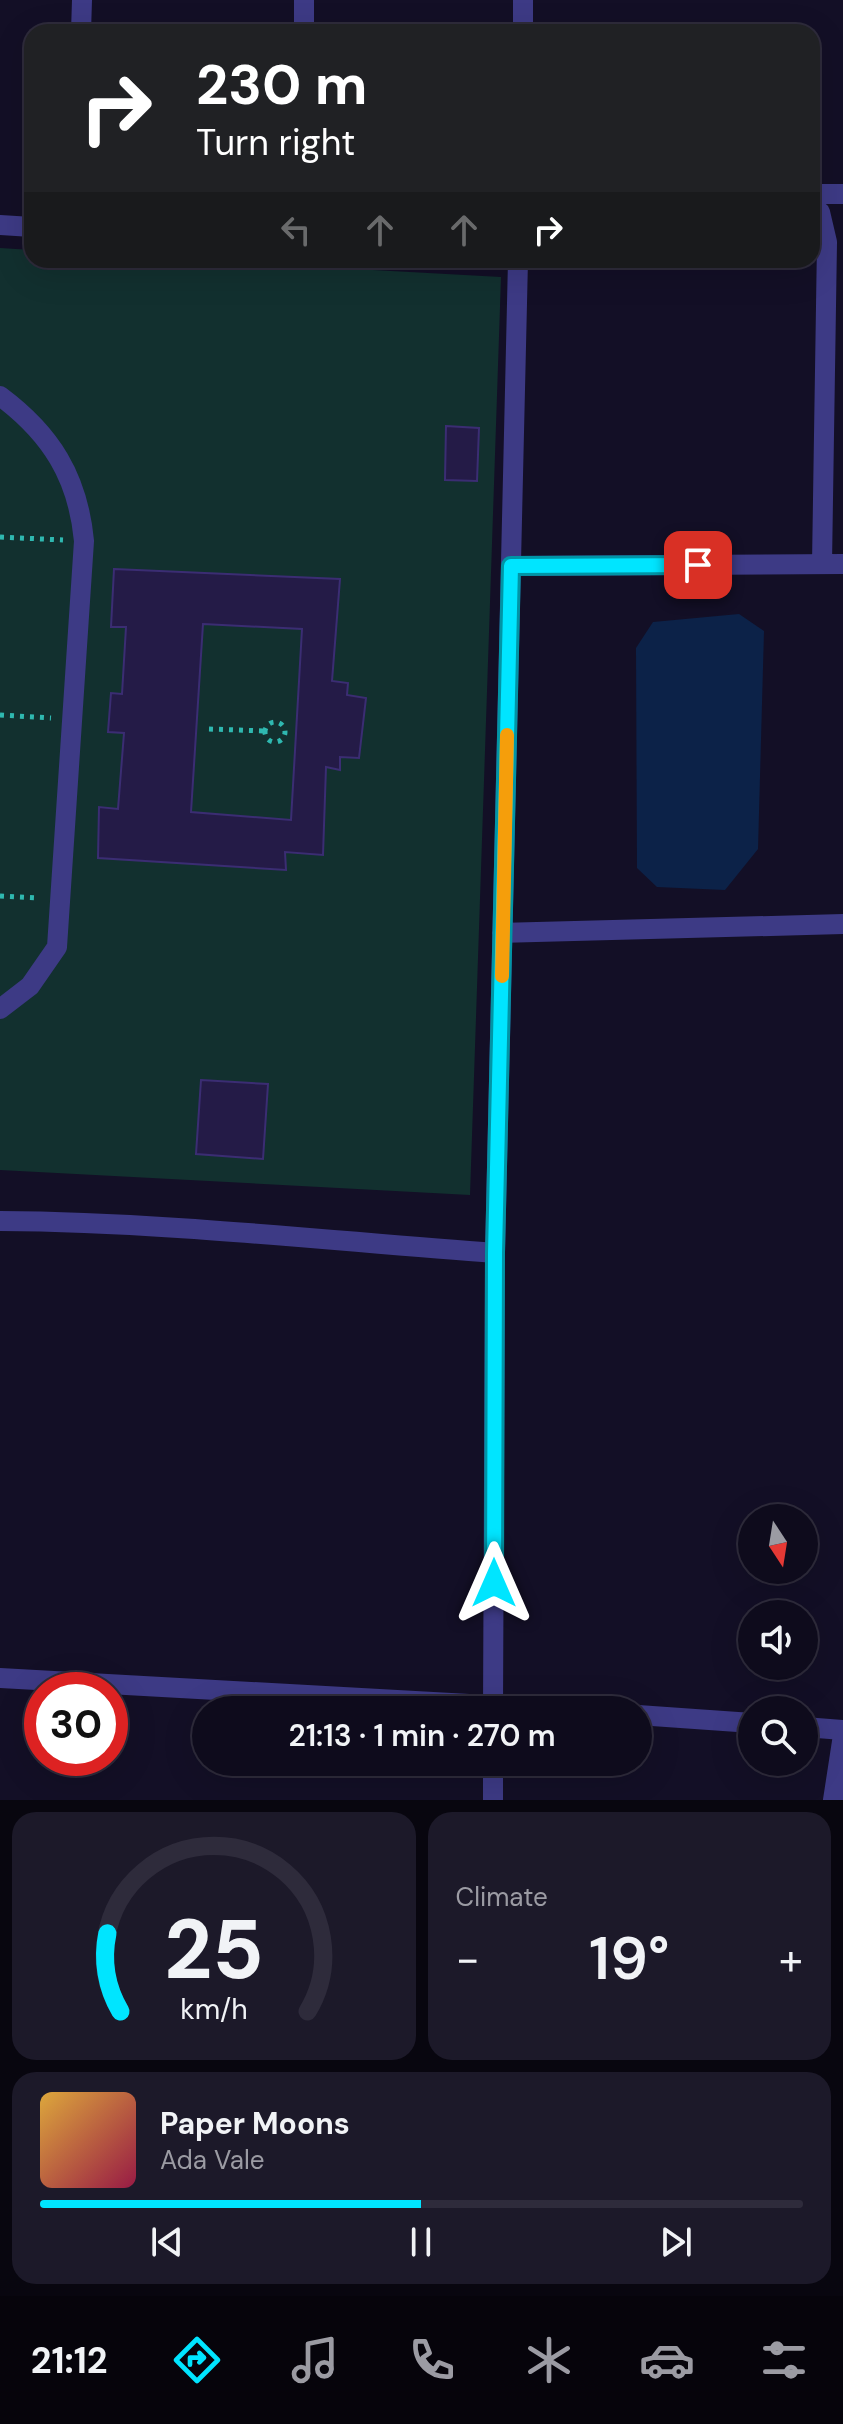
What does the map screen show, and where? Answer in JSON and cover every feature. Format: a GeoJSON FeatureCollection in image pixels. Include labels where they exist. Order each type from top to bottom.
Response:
{"type":"FeatureCollection","features":[{"type":"Feature","properties":{"kind":"street"},"geometry":{"type":"LineString","coordinates":[[81,24],[82,0]]}},
{"type":"Feature","properties":{"kind":"street"},"geometry":{"type":"LineString","coordinates":[[304,0],[304,24]]}},
{"type":"Feature","properties":{"kind":"street"},"geometry":{"type":"LineString","coordinates":[[523,0],[523,24]]}},
{"type":"Feature","properties":{"kind":"street"},"geometry":{"type":"LineString","coordinates":[[820,194],[843,194]]}},
{"type":"Feature","properties":{"kind":"street"},"geometry":{"type":"LineString","coordinates":[[511,566],[833,564],[827,242],[820,212]]}},
{"type":"Feature","properties":{"kind":"street"},"geometry":{"type":"LineString","coordinates":[[0,225],[24,226]]}},
{"type":"Feature","properties":{"kind":"street"},"geometry":{"type":"LineString","coordinates":[[493,1696],[495,1253],[518,268]]}},
{"type":"Feature","properties":{"kind":"street"},"geometry":{"type":"LineString","coordinates":[[0,396],[34,424],[64,463],[82,511],[84,541],[57,947],[30,986],[0,1009]]}},
{"type":"Feature","properties":{"kind":"street"},"geometry":{"type":"LineString","coordinates":[[502,933],[843,924]]}},
{"type":"Feature","properties":{"kind":"street"},"geometry":{"type":"LineString","coordinates":[[0,1221],[58,1221],[495,1253]]}},
{"type":"Feature","properties":{"kind":"street"},"geometry":{"type":"LineString","coordinates":[[0,1678],[306,1696]]}},
{"type":"Feature","properties":{"kind":"street"},"geometry":{"type":"LineString","coordinates":[[652,1716],[738,1722]]}},
{"type":"Feature","properties":{"kind":"street"},"geometry":{"type":"LineString","coordinates":[[818,1729],[843,1733],[833,1800]]}},
{"type":"Feature","properties":{"kind":"street"},"geometry":{"type":"LineString","coordinates":[[493,1776],[493,1800]]}},
{"type":"Feature","properties":{"kind":"path"},"geometry":{"type":"LineString","coordinates":[[0,537],[84,541]]}},
{"type":"Feature","properties":{"kind":"path"},"geometry":{"type":"LineString","coordinates":[[0,715],[72,719]]}},
{"type":"Feature","properties":{"kind":"path"},"geometry":{"type":"LineString","coordinates":[[209,729],[265,731]]}},
{"type":"Feature","properties":{"kind":"path"},"geometry":{"type":"LineString","coordinates":[[0,896],[60,900]]}},
{"type":"Feature","properties":{"kind":"green space"},"geometry":{"type":"Polygon","coordinates":[[[0,248],[24,250],[24,268],[336,268],[501,277],[470,1195],[0,1170],[0,248]]]}},
{"type":"Feature","properties":{"kind":"water"},"geometry":{"type":"Polygon","coordinates":[[[739,614],[764,631],[758,849],[725,890],[657,887],[637,868],[636,648],[653,622],[739,614]]]}},
{"type":"Feature","properties":{"kind":"building"},"geometry":{"type":"Polygon","coordinates":[[[446,426],[479,428],[477,481],[445,480],[446,426]]]}},
{"type":"Feature","properties":{"kind":"building"},"geometry":{"type":"Polygon","coordinates":[[[114,569],[340,579],[332,681],[348,683],[347,695],[366,698],[359,758],[340,757],[340,770],[326,767],[323,855],[285,852],[286,870],[98,858],[99,807],[118,809],[124,733],[108,732],[111,693],[122,694],[126,627],[111,627],[114,569]],[[203,624],[191,812],[291,820],[302,629],[203,624]]]}},
{"type":"Feature","properties":{"kind":"building"},"geometry":{"type":"Polygon","coordinates":[[[201,1080],[268,1084],[263,1159],[196,1154],[201,1080]]]}},
{"type":"Feature","properties":{"kind":"slow traffic"},"geometry":{"type":"LineString","coordinates":[[502,976],[507,735]]}},
{"type":"Feature","properties":{"kind":"route"},"geometry":{"type":"LineString","coordinates":[[494,1583],[495,1253],[511,566],[698,565]]}}]}
